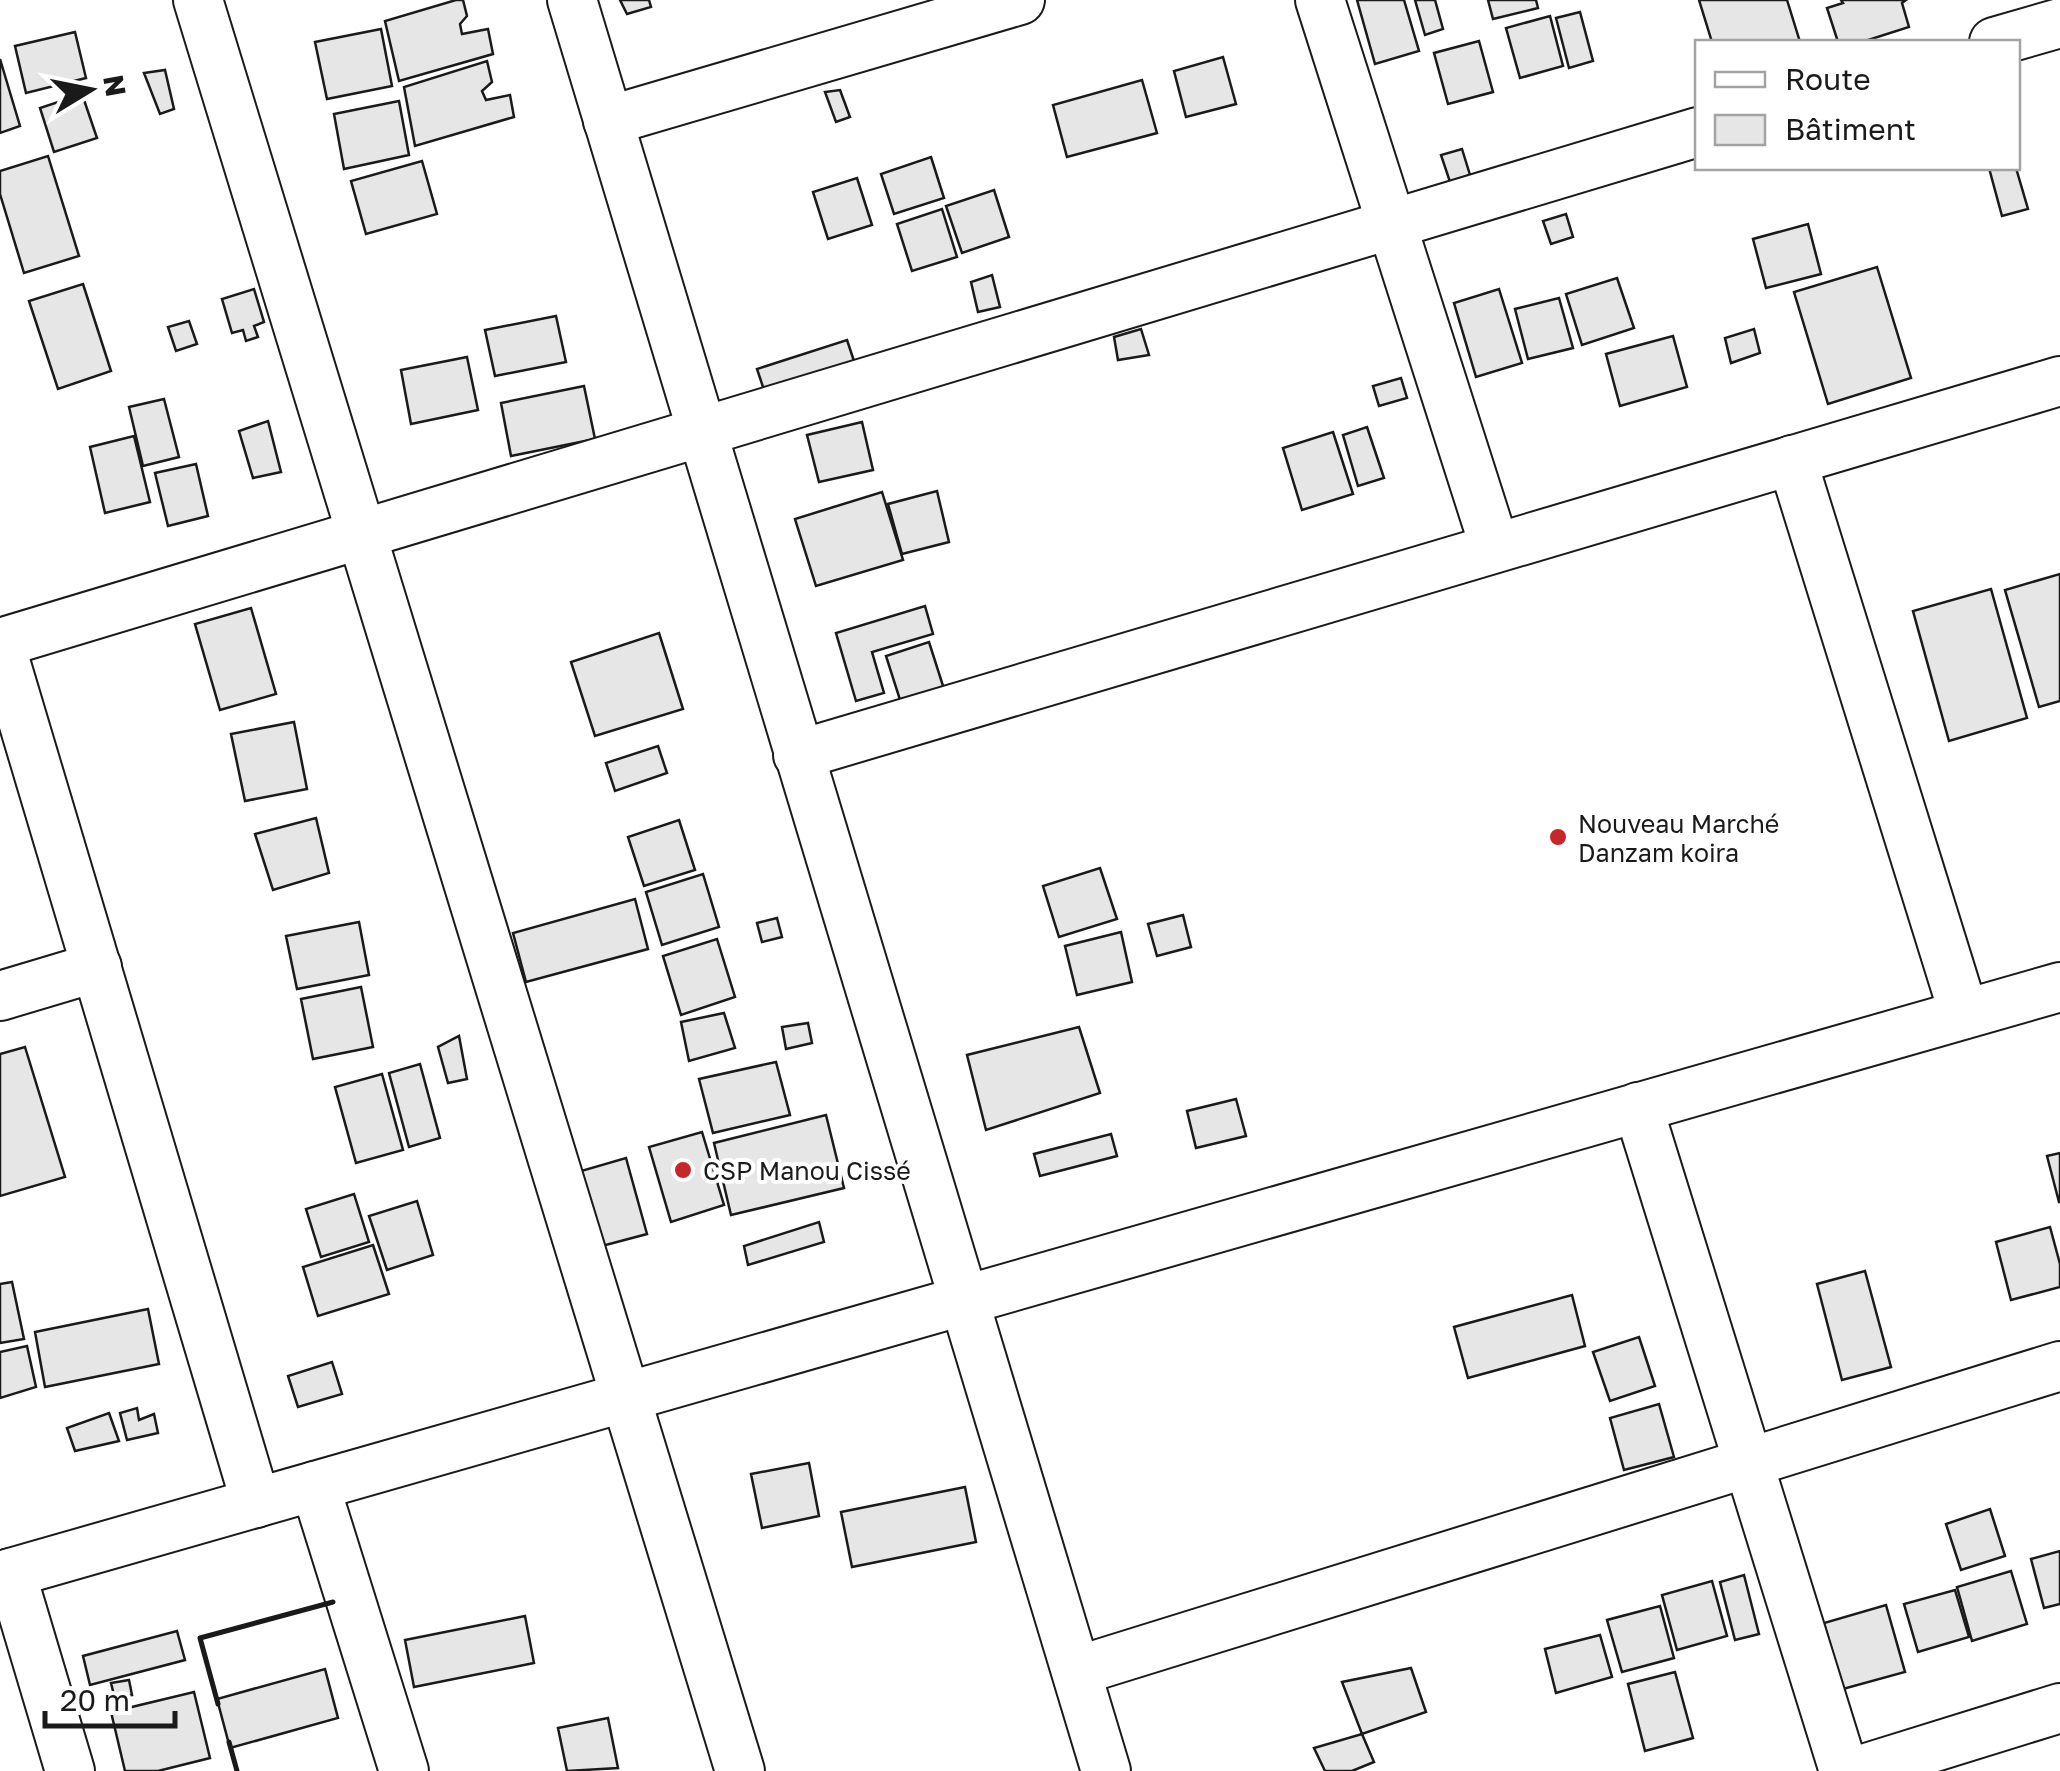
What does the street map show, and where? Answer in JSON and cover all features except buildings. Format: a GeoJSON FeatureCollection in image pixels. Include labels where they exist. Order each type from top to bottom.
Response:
{"type":"FeatureCollection","features":[{"type":"Feature","properties":{"kind":"street"},"geometry":{"type":"LineString","coordinates":[[198,0],[740,1771]]}},
{"type":"Feature","properties":{"kind":"street"},"geometry":{"type":"LineString","coordinates":[[572,0],[1106,1771]]}},
{"type":"Feature","properties":{"kind":"street"},"geometry":{"type":"LineString","coordinates":[[608,120],[1020,0]]}},
{"type":"Feature","properties":{"kind":"street"},"geometry":{"type":"LineString","coordinates":[[1320,0],[1496,548]]}},
{"type":"Feature","properties":{"kind":"street"},"geometry":{"type":"LineString","coordinates":[[2001,40],[2054,24]]}},
{"type":"Feature","properties":{"kind":"street"},"geometry":{"type":"LineString","coordinates":[[256,1502],[0,644],[1695,133]]}},
{"type":"Feature","properties":{"kind":"street"},"geometry":{"type":"LineString","coordinates":[[798,755],[2060,381]]}},
{"type":"Feature","properties":{"kind":"street"},"geometry":{"type":"LineString","coordinates":[[1792,460],[1964,1014]]}},
{"type":"Feature","properties":{"kind":"street"},"geometry":{"type":"LineString","coordinates":[[0,996],[96,966]]}},
{"type":"Feature","properties":{"kind":"street"},"geometry":{"type":"LineString","coordinates":[[70,1771],[5,1574],[2060,987]]}},
{"type":"Feature","properties":{"kind":"street"},"geometry":{"type":"LineString","coordinates":[[1638,1107],[1844,1771]]}},
{"type":"Feature","properties":{"kind":"street"},"geometry":{"type":"LineString","coordinates":[[1077,1671],[2060,1366]]}},
{"type":"Feature","properties":{"kind":"street"},"geometry":{"type":"LineString","coordinates":[[315,1486],[404,1771]]}},
{"type":"Feature","properties":{"kind":"street"},"geometry":{"type":"LineString","coordinates":[[1856,1771],[2060,1708]]}},
{"type":"Feature","properties":{"kind":"wall"},"geometry":{"type":"LineString","coordinates":[[218,1704],[200,1638],[333,1602]]}},
{"type":"Feature","properties":{"kind":"wall"},"geometry":{"type":"LineString","coordinates":[[229,1742],[237,1771]]}},
{"type":"Feature","properties":{"kind":"place","name":"Nouveau Marché Danzam koira"},"geometry":{"type":"Point","coordinates":[1558,837]}},
{"type":"Feature","properties":{"kind":"place","name":"CSP Manou Cissé"},"geometry":{"type":"Point","coordinates":[683,1170]}}]}
